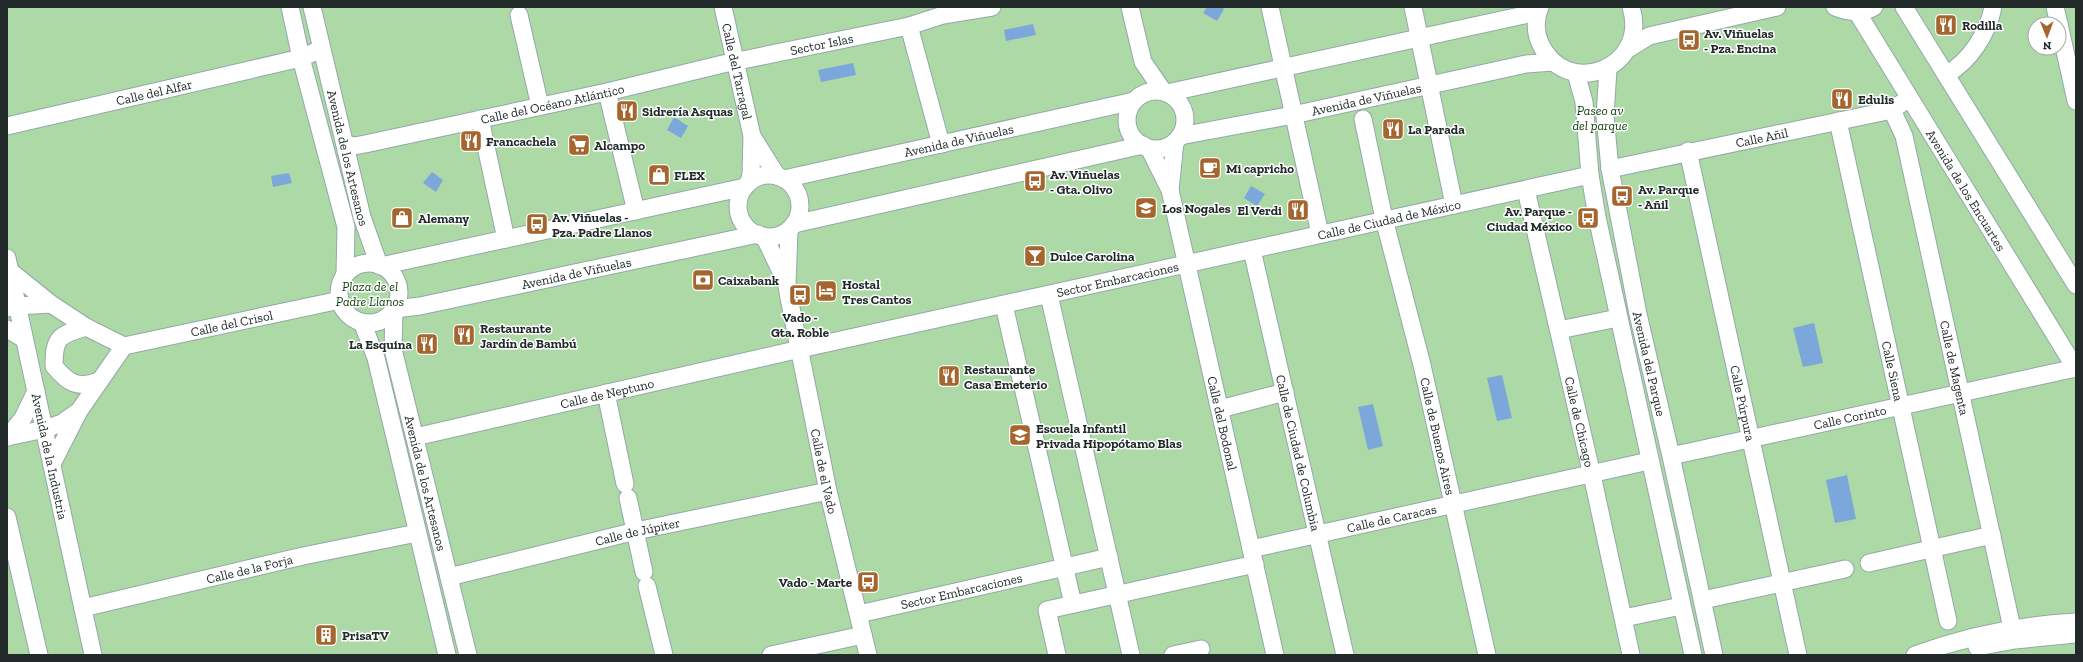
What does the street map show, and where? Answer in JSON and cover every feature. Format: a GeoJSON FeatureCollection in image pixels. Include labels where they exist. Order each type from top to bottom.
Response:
{"type":"FeatureCollection","features":[{"type":"Feature","properties":{"kind":"street","name":"Calle del Tarragal"},"geometry":{"type":"LineString","coordinates":[[723,7],[752,136],[751,174],[747,185]]}},
{"type":"Feature","properties":{"kind":"street","name":"Sector Islas"},"geometry":{"type":"LineString","coordinates":[[735,62],[909,26],[942,11],[992,7]]}},
{"type":"Feature","properties":{"kind":"street"},"geometry":{"type":"LineString","coordinates":[[1130,7],[1143,62],[1165,92],[1179,102],[1185,116],[1184,129],[1178,139],[1158,149],[1146,146],[1136,141],[1129,129],[1127,118],[1136,99],[1143,62]]}},
{"type":"Feature","properties":{"kind":"street"},"geometry":{"type":"LineString","coordinates":[[1270,7],[1320,234]]}},
{"type":"Feature","properties":{"kind":"street"},"geometry":{"type":"LineString","coordinates":[[1413,7],[1454,205]]}},
{"type":"Feature","properties":{"kind":"street"},"geometry":{"type":"LineString","coordinates":[[1136,99],[1145,93],[1165,92],[1283,68],[1420,38],[1539,9],[1536,26],[1538,38],[1544,51],[1553,62],[1564,69],[1576,73],[1592,73],[1608,69],[1620,60],[1628,49],[1634,34],[1634,16],[1631,7]]}},
{"type":"Feature","properties":{"kind":"street"},"geometry":{"type":"LineString","coordinates":[[1628,49],[1649,36],[1777,7]]}},
{"type":"Feature","properties":{"kind":"street"},"geometry":{"type":"LineString","coordinates":[[1835,7],[1857,12],[1874,7]]}},
{"type":"Feature","properties":{"kind":"street"},"geometry":{"type":"LineString","coordinates":[[1904,7],[1947,74],[2076,285]]}},
{"type":"Feature","properties":{"kind":"street"},"geometry":{"type":"LineString","coordinates":[[1947,74],[1958,68],[1973,50],[1990,23],[1993,7]]}},
{"type":"Feature","properties":{"kind":"street","name":"Avenida de los Artesanos"},"geometry":{"type":"LineString","coordinates":[[346,275],[346,227],[301,58],[291,11],[316,8],[321,49],[362,217],[380,265]]}},
{"type":"Feature","properties":{"kind":"street","name":"Avenida de los Encuartes"},"geometry":{"type":"LineString","coordinates":[[1857,12],[2076,368]]}},
{"type":"Feature","properties":{"kind":"street"},"geometry":{"type":"LineString","coordinates":[[519,15],[540,106]]}},
{"type":"Feature","properties":{"kind":"street"},"geometry":{"type":"LineString","coordinates":[[909,26],[941,144]]}},
{"type":"Feature","properties":{"kind":"street"},"geometry":{"type":"LineString","coordinates":[[301,58],[321,49]]}},
{"type":"Feature","properties":{"kind":"street"},"geometry":{"type":"LineString","coordinates":[[2066,56],[2076,101]]}},
{"type":"Feature","properties":{"kind":"street","name":"Calle del Alfar"},"geometry":{"type":"LineString","coordinates":[[7,126],[301,58]]}},
{"type":"Feature","properties":{"kind":"street","name":"Calle del Océano Atlántico"},"geometry":{"type":"LineString","coordinates":[[345,144],[354,146],[607,92],[735,62]]}},
{"type":"Feature","properties":{"kind":"street","name":"Avenida de Viñuelas"},"geometry":{"type":"LineString","coordinates":[[1178,139],[1526,64],[1553,62]]}},
{"type":"Feature","properties":{"kind":"street","name":"Avenida del Parque"},"geometry":{"type":"LineString","coordinates":[[1608,69],[1605,116],[1610,169],[1638,314],[1671,456],[1714,655]]}},
{"type":"Feature","properties":{"kind":"street","name":"Avenida del Parque"},"geometry":{"type":"LineString","coordinates":[[1576,73],[1584,102],[1590,175],[1597,217],[1692,655]]}},
{"type":"Feature","properties":{"kind":"street"},"geometry":{"type":"LineString","coordinates":[[607,92],[636,211]]}},
{"type":"Feature","properties":{"kind":"street","name":"Calle Añil"},"geometry":{"type":"LineString","coordinates":[[1610,169],[1688,151],[1892,110],[1910,97]]}},
{"type":"Feature","properties":{"kind":"street","name":"Avenida de Viñuelas"},"geometry":{"type":"LineString","coordinates":[[781,177],[941,144],[1136,99]]}},
{"type":"Feature","properties":{"kind":"street","name":"Calle de Magenta"},"geometry":{"type":"LineString","coordinates":[[1892,110],[1904,136],[2012,628]]}},
{"type":"Feature","properties":{"kind":"street"},"geometry":{"type":"LineString","coordinates":[[480,119],[506,239]]}},
{"type":"Feature","properties":{"kind":"street","name":"Calle de Buenos Aires"},"geometry":{"type":"LineString","coordinates":[[1363,119],[1384,219],[1422,365],[1455,506],[1487,655]]}},
{"type":"Feature","properties":{"kind":"street","name":"Calle Siena"},"geometry":{"type":"LineString","coordinates":[[1838,120],[1948,621]]}},
{"type":"Feature","properties":{"kind":"street"},"geometry":{"type":"LineString","coordinates":[[1904,136],[1928,126]]}},
{"type":"Feature","properties":{"kind":"street","name":"Calle del Tarragal"},"geometry":{"type":"LineString","coordinates":[[752,136],[781,177]]}},
{"type":"Feature","properties":{"kind":"street","name":"Calle del Bodonal"},"geometry":{"type":"LineString","coordinates":[[1170,190],[1178,139]]}},
{"type":"Feature","properties":{"kind":"street"},"geometry":{"type":"LineString","coordinates":[[747,185],[738,204],[740,214],[750,229],[761,235],[773,236],[791,227],[1146,146]]}},
{"type":"Feature","properties":{"kind":"street","name":"Calle del Bodonal"},"geometry":{"type":"LineString","coordinates":[[1146,146],[1170,190],[1276,655]]}},
{"type":"Feature","properties":{"kind":"street","name":"Calle Púrpura"},"geometry":{"type":"LineString","coordinates":[[1688,151],[1798,655]]}},
{"type":"Feature","properties":{"kind":"street","name":"Calle de Ciudad de México"},"geometry":{"type":"LineString","coordinates":[[1187,264],[1384,219],[1526,190],[1590,175]]}},
{"type":"Feature","properties":{"kind":"street"},"geometry":{"type":"LineString","coordinates":[[380,265],[393,274],[397,281],[399,301],[394,310],[383,320],[376,323],[362,322],[348,314],[340,300],[339,291],[346,275],[357,266],[364,264],[380,265],[636,211],[747,185],[762,176],[781,177],[797,192],[800,201],[798,217],[791,227],[787,286]]}},
{"type":"Feature","properties":{"kind":"street","name":"Calle de Chicago"},"geometry":{"type":"LineString","coordinates":[[1526,190],[1592,475],[1631,655]]}},
{"type":"Feature","properties":{"kind":"street"},"geometry":{"type":"LineString","coordinates":[[761,235],[787,286]]}},
{"type":"Feature","properties":{"kind":"street","name":"Avenida de Viñuelas"},"geometry":{"type":"LineString","coordinates":[[394,310],[420,306],[761,235]]}},
{"type":"Feature","properties":{"kind":"street","name":"Calle de Ciudad de Columbia"},"geometry":{"type":"LineString","coordinates":[[1252,250],[1345,655]]}},
{"type":"Feature","properties":{"kind":"street"},"geometry":{"type":"LineString","coordinates":[[8,264],[51,304],[86,326],[124,346],[79,411],[52,464]]}},
{"type":"Feature","properties":{"kind":"street","name":"Avenida de la Industria"},"geometry":{"type":"LineString","coordinates":[[8,264],[12,307],[24,339],[45,429],[93,655]]}},
{"type":"Feature","properties":{"kind":"street","name":"Sector Embarcaciones"},"geometry":{"type":"LineString","coordinates":[[800,349],[1187,264]]}},
{"type":"Feature","properties":{"kind":"street","name":"Calle de el Vado"},"geometry":{"type":"LineString","coordinates":[[787,286],[828,491],[868,655]]}},
{"type":"Feature","properties":{"kind":"street","name":"Sector Embarcaciones"},"geometry":{"type":"LineString","coordinates":[[1049,295],[1131,655]]}},
{"type":"Feature","properties":{"kind":"street","name":"Calle del Crisol"},"geometry":{"type":"LineString","coordinates":[[124,346],[340,300]]}},
{"type":"Feature","properties":{"kind":"street"},"geometry":{"type":"LineString","coordinates":[[12,307],[51,304]]}},
{"type":"Feature","properties":{"kind":"street"},"geometry":{"type":"LineString","coordinates":[[1004,305],[1073,604]]}},
{"type":"Feature","properties":{"kind":"street","name":"Avenida de los Artesanos"},"geometry":{"type":"LineString","coordinates":[[394,310],[393,349],[468,655]]}},
{"type":"Feature","properties":{"kind":"street"},"geometry":{"type":"LineString","coordinates":[[1559,330],[1618,318]]}},
{"type":"Feature","properties":{"kind":"street","name":"Avenida de los Artesanos"},"geometry":{"type":"LineString","coordinates":[[362,322],[376,358],[447,655]]}},
{"type":"Feature","properties":{"kind":"street"},"geometry":{"type":"LineString","coordinates":[[86,326],[65,333],[54,347],[54,366],[67,381],[86,386],[99,381]]}},
{"type":"Feature","properties":{"kind":"street"},"geometry":{"type":"LineString","coordinates":[[7,329],[24,339]]}},
{"type":"Feature","properties":{"kind":"street","name":"Calle de Neptuno"},"geometry":{"type":"LineString","coordinates":[[415,437],[800,349]]}},
{"type":"Feature","properties":{"kind":"street","name":"Calle Corinto"},"geometry":{"type":"LineString","coordinates":[[1671,456],[2076,368]]}},
{"type":"Feature","properties":{"kind":"street"},"geometry":{"type":"LineString","coordinates":[[7,437],[23,418],[36,391]]}},
{"type":"Feature","properties":{"kind":"street"},"geometry":{"type":"LineString","coordinates":[[1220,409],[1285,392]]}},
{"type":"Feature","properties":{"kind":"street"},"geometry":{"type":"LineString","coordinates":[[606,393],[664,655]]}},
{"type":"Feature","properties":{"kind":"street"},"geometry":{"type":"LineString","coordinates":[[7,437],[45,429],[62,423],[79,411]]}},
{"type":"Feature","properties":{"kind":"street","name":"Calle de Caracas"},"geometry":{"type":"LineString","coordinates":[[1253,556],[1318,534],[1455,506],[1649,461]]}},
{"type":"Feature","properties":{"kind":"street","name":"Calle de Júpiter"},"geometry":{"type":"LineString","coordinates":[[449,576],[636,532],[828,491]]}},
{"type":"Feature","properties":{"kind":"street"},"geometry":{"type":"LineString","coordinates":[[7,517],[39,655]]}},
{"type":"Feature","properties":{"kind":"street","name":"Calle de la Forja"},"geometry":{"type":"LineString","coordinates":[[83,608],[296,558],[417,533]]}},
{"type":"Feature","properties":{"kind":"street"},"geometry":{"type":"LineString","coordinates":[[1868,563],[1992,535]]}},
{"type":"Feature","properties":{"kind":"street"},"geometry":{"type":"LineString","coordinates":[[1057,655],[1047,610],[1117,594],[1253,556]]}},
{"type":"Feature","properties":{"kind":"street","name":"Sector Embarcaciones"},"geometry":{"type":"LineString","coordinates":[[859,614],[1109,557]]}},
{"type":"Feature","properties":{"kind":"street"},"geometry":{"type":"LineString","coordinates":[[1703,600],[1845,569]]}},
{"type":"Feature","properties":{"kind":"street"},"geometry":{"type":"LineString","coordinates":[[1624,618],[1681,606]]}},
{"type":"Feature","properties":{"kind":"street"},"geometry":{"type":"LineString","coordinates":[[1915,655],[1971,637],[2012,628],[2076,622]]}},
{"type":"Feature","properties":{"kind":"street"},"geometry":{"type":"LineString","coordinates":[[1950,655],[2015,640],[2076,634]]}},
{"type":"Feature","properties":{"kind":"street"},"geometry":{"type":"LineString","coordinates":[[771,655],[863,635]]}},
{"type":"Feature","properties":{"kind":"street"},"geometry":{"type":"LineString","coordinates":[[1173,655],[1201,649]]}},
{"type":"Feature","properties":{"kind":"green space"},"geometry":{"type":"Polygon","coordinates":[[[7,7],[2076,7],[2076,655],[7,655],[7,7]]]}},
{"type":"Feature","properties":{"kind":"water"},"geometry":{"type":"Polygon","coordinates":[[[1207,7],[1221,7],[1224,9],[1217,21],[1203,13],[1207,7]]]}},
{"type":"Feature","properties":{"kind":"water"},"geometry":{"type":"Polygon","coordinates":[[[1033,24],[1036,35],[1006,41],[1004,30],[1033,24]]]}},
{"type":"Feature","properties":{"kind":"water"},"geometry":{"type":"Polygon","coordinates":[[[853,63],[856,75],[821,82],[818,70],[853,63]]]}},
{"type":"Feature","properties":{"kind":"water"},"geometry":{"type":"Polygon","coordinates":[[[674,117],[688,126],[681,138],[667,130],[674,117]]]}},
{"type":"Feature","properties":{"kind":"water"},"geometry":{"type":"Polygon","coordinates":[[[432,172],[443,180],[436,192],[423,183],[432,172]]]}},
{"type":"Feature","properties":{"kind":"water"},"geometry":{"type":"Polygon","coordinates":[[[289,173],[292,183],[273,187],[271,176],[289,173]]]}},
{"type":"Feature","properties":{"kind":"water"},"geometry":{"type":"Polygon","coordinates":[[[1251,186],[1265,194],[1257,206],[1244,198],[1251,186]]]}},
{"type":"Feature","properties":{"kind":"water"},"geometry":{"type":"Polygon","coordinates":[[[1814,323],[1823,363],[1803,367],[1793,328],[1814,323]]]}},
{"type":"Feature","properties":{"kind":"water"},"geometry":{"type":"Polygon","coordinates":[[[1502,375],[1512,418],[1497,421],[1487,378],[1502,375]]]}},
{"type":"Feature","properties":{"kind":"water"},"geometry":{"type":"Polygon","coordinates":[[[1373,404],[1383,446],[1368,450],[1358,407],[1373,404]]]}},
{"type":"Feature","properties":{"kind":"water"},"geometry":{"type":"Polygon","coordinates":[[[1847,475],[1856,519],[1835,523],[1826,480],[1847,475]]]}},
{"type":"Feature","properties":{"kind":"place","name":"Rodilla"},"geometry":{"type":"Point","coordinates":[1946,25]}},
{"type":"Feature","properties":{"kind":"place","name":"Av. Viñuelas - Pza. Encina"},"geometry":{"type":"Point","coordinates":[1689,40]}},
{"type":"Feature","properties":{"kind":"place","name":"Edulis"},"geometry":{"type":"Point","coordinates":[1842,99]}},
{"type":"Feature","properties":{"kind":"place","name":"Sidrería Asquas"},"geometry":{"type":"Point","coordinates":[627,111]}},
{"type":"Feature","properties":{"kind":"place","name":"La Parada"},"geometry":{"type":"Point","coordinates":[1393,129]}},
{"type":"Feature","properties":{"kind":"place","name":"Francachela"},"geometry":{"type":"Point","coordinates":[471,141]}},
{"type":"Feature","properties":{"kind":"place","name":"Alcampo"},"geometry":{"type":"Point","coordinates":[579,145]}},
{"type":"Feature","properties":{"kind":"place","name":"Mi capricho"},"geometry":{"type":"Point","coordinates":[1210,168]}},
{"type":"Feature","properties":{"kind":"place","name":"FLEX"},"geometry":{"type":"Point","coordinates":[659,175]}},
{"type":"Feature","properties":{"kind":"place","name":"Av. Viñuelas - Gta. Olivo"},"geometry":{"type":"Point","coordinates":[1035,181]}},
{"type":"Feature","properties":{"kind":"place","name":"Av. Parque - Añil"},"geometry":{"type":"Point","coordinates":[1622,196]}},
{"type":"Feature","properties":{"kind":"place","name":"Los Nogales"},"geometry":{"type":"Point","coordinates":[1146,208]}},
{"type":"Feature","properties":{"kind":"place","name":"El Verdi"},"geometry":{"type":"Point","coordinates":[1298,210]}},
{"type":"Feature","properties":{"kind":"place","name":"Alemany"},"geometry":{"type":"Point","coordinates":[402,218]}},
{"type":"Feature","properties":{"kind":"place","name":"Av. Parque - Ciudad México"},"geometry":{"type":"Point","coordinates":[1588,218]}},
{"type":"Feature","properties":{"kind":"place","name":"Av. Viñuelas - Pza. Padre Llanos"},"geometry":{"type":"Point","coordinates":[537,224]}},
{"type":"Feature","properties":{"kind":"place","name":"Dulce Carolina"},"geometry":{"type":"Point","coordinates":[1035,256]}},
{"type":"Feature","properties":{"kind":"place","name":"Caixabank"},"geometry":{"type":"Point","coordinates":[703,280]}},
{"type":"Feature","properties":{"kind":"place","name":"Hostal Tres Cantos"},"geometry":{"type":"Point","coordinates":[826,291]}},
{"type":"Feature","properties":{"kind":"place","name":"Vado - Gta. Roble"},"geometry":{"type":"Point","coordinates":[800,295]}},
{"type":"Feature","properties":{"kind":"place","name":"Restaurante Jardín de Bambú"},"geometry":{"type":"Point","coordinates":[464,335]}},
{"type":"Feature","properties":{"kind":"place","name":"La Esquina"},"geometry":{"type":"Point","coordinates":[427,344]}},
{"type":"Feature","properties":{"kind":"place","name":"Restaurante Casa Emeterio"},"geometry":{"type":"Point","coordinates":[949,376]}},
{"type":"Feature","properties":{"kind":"place","name":"Escuela Infantil Privada Hipopótamo Blas"},"geometry":{"type":"Point","coordinates":[1020,435]}},
{"type":"Feature","properties":{"kind":"place","name":"Vado - Marte"},"geometry":{"type":"Point","coordinates":[868,582]}},
{"type":"Feature","properties":{"kind":"place","name":"PrisaTV"},"geometry":{"type":"Point","coordinates":[326,635]}},
{"type":"Feature","properties":{"kind":"park label","name":"Paseo av del parque"},"geometry":{"type":"Point","coordinates":[1600,118]}},
{"type":"Feature","properties":{"kind":"park label","name":"Plaza de el Padre Llanos"},"geometry":{"type":"Point","coordinates":[370,294]}}]}
